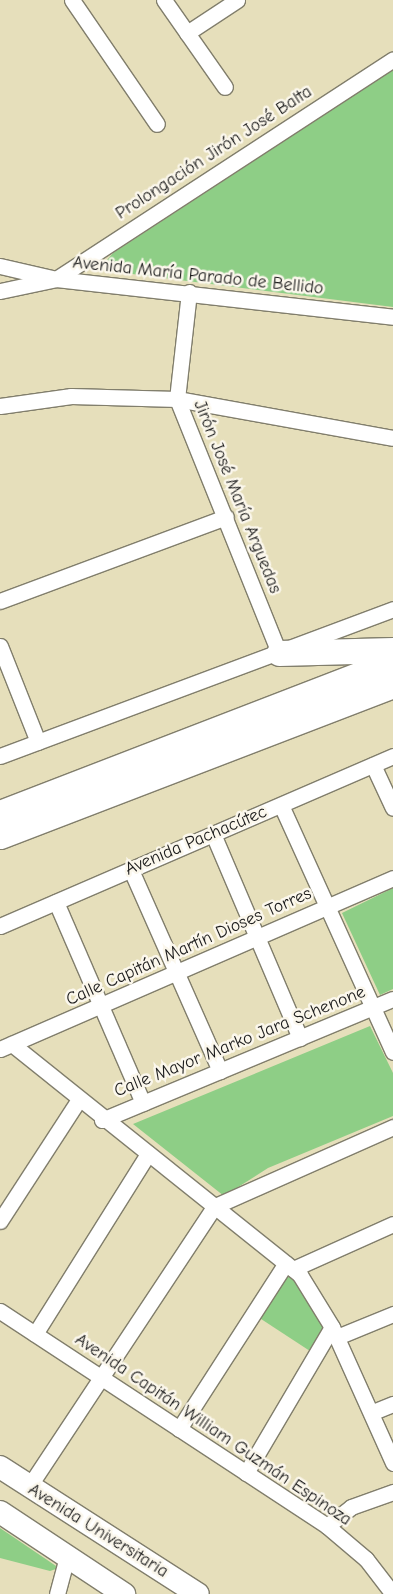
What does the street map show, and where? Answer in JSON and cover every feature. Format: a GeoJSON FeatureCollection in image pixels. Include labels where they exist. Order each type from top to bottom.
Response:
{"type":"FeatureCollection","features":[{"type":"Feature","properties":{"kind":"main road"},"geometry":{"type":"LineString","coordinates":[[279,653],[393,650]]}},
{"type":"Feature","properties":{"kind":"main road"},"geometry":{"type":"LineString","coordinates":[[0,813],[393,661]]}},
{"type":"Feature","properties":{"kind":"main road"},"geometry":{"type":"LineString","coordinates":[[0,836],[393,685]]}},
{"type":"Feature","properties":{"kind":"street"},"geometry":{"type":"LineString","coordinates":[[72,0],[157,124]]}},
{"type":"Feature","properties":{"kind":"street"},"geometry":{"type":"LineString","coordinates":[[164,0],[225,87]]}},
{"type":"Feature","properties":{"kind":"street"},"geometry":{"type":"LineString","coordinates":[[187,32],[237,0]]}},
{"type":"Feature","properties":{"kind":"street","name":"Prolongación Jirón José Balta"},"geometry":{"type":"LineString","coordinates":[[56,278],[393,59]]}},
{"type":"Feature","properties":{"kind":"street","name":"Avenida María Parado de Bellido"},"geometry":{"type":"LineString","coordinates":[[0,266],[56,278],[393,317]]}},
{"type":"Feature","properties":{"kind":"street"},"geometry":{"type":"LineString","coordinates":[[0,291],[56,278]]}},
{"type":"Feature","properties":{"kind":"street","name":"Jirón José María Arguedas"},"geometry":{"type":"LineString","coordinates":[[189,292],[177,399],[226,516],[279,653]]}},
{"type":"Feature","properties":{"kind":"street"},"geometry":{"type":"LineString","coordinates":[[0,406],[72,396],[177,399],[393,438]]}},
{"type":"Feature","properties":{"kind":"street"},"geometry":{"type":"LineString","coordinates":[[0,601],[226,516]]}},
{"type":"Feature","properties":{"kind":"street"},"geometry":{"type":"LineString","coordinates":[[0,756],[393,609]]}},
{"type":"Feature","properties":{"kind":"street"},"geometry":{"type":"LineString","coordinates":[[0,646],[38,742]]}},
{"type":"Feature","properties":{"kind":"street","name":"Avenida Pachacútec"},"geometry":{"type":"LineString","coordinates":[[0,926],[393,756]]}},
{"type":"Feature","properties":{"kind":"street"},"geometry":{"type":"LineString","coordinates":[[373,765],[393,808]]}},
{"type":"Feature","properties":{"kind":"street"},"geometry":{"type":"LineString","coordinates":[[281,805],[393,1052]]}},
{"type":"Feature","properties":{"kind":"street"},"geometry":{"type":"LineString","coordinates":[[213,834],[300,1038]]}},
{"type":"Feature","properties":{"kind":"street"},"geometry":{"type":"LineString","coordinates":[[131,870],[220,1071]]}},
{"type":"Feature","properties":{"kind":"street","name":"Calle Capitán Martín Dioses Torres"},"geometry":{"type":"LineString","coordinates":[[6,1047],[393,878]]}},
{"type":"Feature","properties":{"kind":"street"},"geometry":{"type":"LineString","coordinates":[[56,902],[142,1103]]}},
{"type":"Feature","properties":{"kind":"street","name":"Calle Mayor Marko Jara Schenone"},"geometry":{"type":"LineString","coordinates":[[102,1120],[393,999]]}},
{"type":"Feature","properties":{"kind":"street"},"geometry":{"type":"LineString","coordinates":[[6,1047],[215,1206],[290,1266],[310,1286],[373,1412],[393,1463]]}},
{"type":"Feature","properties":{"kind":"street"},"geometry":{"type":"LineString","coordinates":[[0,1222],[78,1101]]}},
{"type":"Feature","properties":{"kind":"street"},"geometry":{"type":"LineString","coordinates":[[28,1488],[215,1206],[393,1126]]}},
{"type":"Feature","properties":{"kind":"street"},"geometry":{"type":"LineString","coordinates":[[35,1334],[148,1154]]}},
{"type":"Feature","properties":{"kind":"street"},"geometry":{"type":"LineString","coordinates":[[178,1428],[290,1266],[393,1224]]}},
{"type":"Feature","properties":{"kind":"street","name":"Avenida Capitán William Guzmán Espinoza"},"geometry":{"type":"LineString","coordinates":[[0,1311],[327,1526],[366,1559],[393,1594]]}},
{"type":"Feature","properties":{"kind":"street"},"geometry":{"type":"LineString","coordinates":[[246,1473],[334,1332],[393,1314]]}},
{"type":"Feature","properties":{"kind":"street"},"geometry":{"type":"LineString","coordinates":[[373,1412],[393,1404]]}},
{"type":"Feature","properties":{"kind":"street","name":"Avenida Universitaria"},"geometry":{"type":"LineString","coordinates":[[0,1467],[28,1488],[198,1594]]}},
{"type":"Feature","properties":{"kind":"street"},"geometry":{"type":"LineString","coordinates":[[327,1526],[351,1507],[393,1492]]}},
{"type":"Feature","properties":{"kind":"street","name":"Avenida Universitaria"},"geometry":{"type":"LineString","coordinates":[[0,1512],[124,1594]]}},
{"type":"Feature","properties":{"kind":"street"},"geometry":{"type":"LineString","coordinates":[[57,1594],[67,1556]]}},
{"type":"Feature","properties":{"kind":"green space"},"geometry":{"type":"Polygon","coordinates":[[[393,70],[393,307],[109,271],[106,261],[113,253],[393,70]]]}},
{"type":"Feature","properties":{"kind":"green space"},"geometry":{"type":"Polygon","coordinates":[[[393,888],[393,989],[380,995],[342,913],[393,888]]]}},
{"type":"Feature","properties":{"kind":"green space"},"geometry":{"type":"Polygon","coordinates":[[[370,1026],[393,1073],[393,1116],[268,1168],[224,1196],[133,1124],[370,1026]]]}},
{"type":"Feature","properties":{"kind":"green space"},"geometry":{"type":"Polygon","coordinates":[[[288,1272],[305,1287],[327,1327],[313,1353],[258,1317],[288,1272]]]}},
{"type":"Feature","properties":{"kind":"green space"},"geometry":{"type":"Polygon","coordinates":[[[0,1528],[59,1568],[50,1571],[0,1558],[0,1528]]]}}]}
